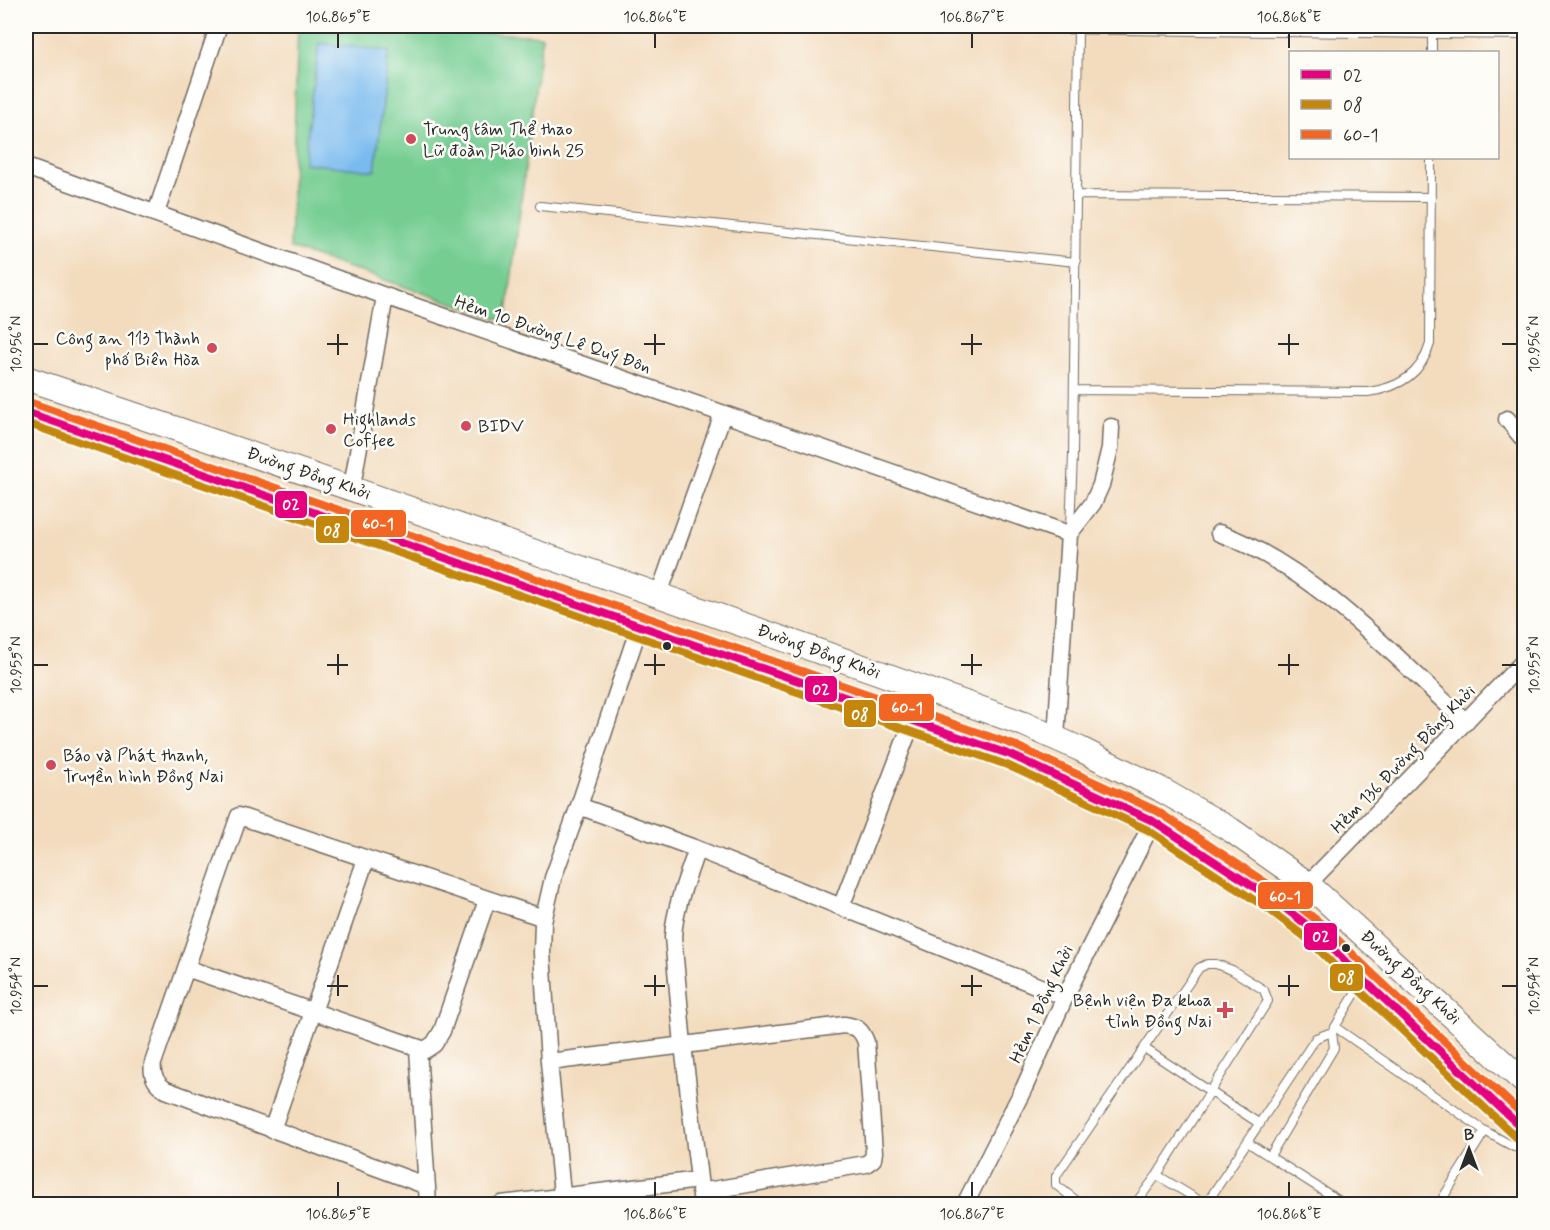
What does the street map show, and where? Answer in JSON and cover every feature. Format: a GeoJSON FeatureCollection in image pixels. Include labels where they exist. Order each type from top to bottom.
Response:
{"type":"FeatureCollection","features":[{"type":"Feature","properties":{"kind":"main road","name":"Đường Đồng Khởi"},"geometry":{"type":"LineString","coordinates":[[26,378],[659,594],[1012,720],[1056,738],[1170,795],[1231,830],[1308,884],[1524,1082]]}},
{"type":"Feature","properties":{"kind":"main road","name":"Đường Đồng Khởi"},"geometry":{"type":"LineString","coordinates":[[26,412],[1011,755],[1153,821],[1277,902],[1316,932],[1524,1130]]}},
{"type":"Feature","properties":{"kind":"main road"},"geometry":{"type":"LineString","coordinates":[[501,579],[513,543]]}},
{"type":"Feature","properties":{"kind":"main road"},"geometry":{"type":"LineString","coordinates":[[1045,770],[1056,738]]}},
{"type":"Feature","properties":{"kind":"street"},"geometry":{"type":"LineString","coordinates":[[156,213],[218,27]]}},
{"type":"Feature","properties":{"kind":"street","name":"Hẻm 10 Đường Lê Quý Đôn"},"geometry":{"type":"LineString","coordinates":[[26,167],[385,296],[1070,534]]}},
{"type":"Feature","properties":{"kind":"street"},"geometry":{"type":"LineString","coordinates":[[352,488],[385,296]]}},
{"type":"Feature","properties":{"kind":"street"},"geometry":{"type":"LineString","coordinates":[[659,594],[723,414]]}},
{"type":"Feature","properties":{"kind":"street"},"geometry":{"type":"LineString","coordinates":[[1507,419],[1524,440]]}},
{"type":"Feature","properties":{"kind":"street"},"geometry":{"type":"LineString","coordinates":[[1056,738],[1070,534],[1093,503],[1101,485],[1110,448],[1111,428]]}},
{"type":"Feature","properties":{"kind":"street"},"geometry":{"type":"LineString","coordinates":[[1219,533],[1243,541],[1293,572],[1355,619],[1466,722]]}},
{"type":"Feature","properties":{"kind":"street"},"geometry":{"type":"LineString","coordinates":[[563,1201],[549,1062],[542,953],[544,918],[553,878],[639,627]]}},
{"type":"Feature","properties":{"kind":"street","name":"Hẻm 136 Đường Đồng Khởi"},"geometry":{"type":"LineString","coordinates":[[1308,884],[1524,661]]}},
{"type":"Feature","properties":{"kind":"street"},"geometry":{"type":"LineString","coordinates":[[841,907],[912,722]]}},
{"type":"Feature","properties":{"kind":"street"},"geometry":{"type":"LineString","coordinates":[[579,806],[697,849],[1065,997]]}},
{"type":"Feature","properties":{"kind":"street"},"geometry":{"type":"LineString","coordinates":[[427,1186],[166,1090],[154,1080],[153,1063],[239,816],[544,918]]}},
{"type":"Feature","properties":{"kind":"street","name":"Hẻm 1 Đồng Khởi"},"geometry":{"type":"LineString","coordinates":[[965,1204],[1024,1088],[1065,997],[1153,821]]}},
{"type":"Feature","properties":{"kind":"street"},"geometry":{"type":"LineString","coordinates":[[697,849],[674,919],[673,937],[700,1192]]}},
{"type":"Feature","properties":{"kind":"street"},"geometry":{"type":"LineString","coordinates":[[272,1130],[366,859]]}},
{"type":"Feature","properties":{"kind":"street"},"geometry":{"type":"LineString","coordinates":[[186,968],[425,1050],[431,1047],[442,1031],[487,900]]}},
{"type":"Feature","properties":{"kind":"street"},"geometry":{"type":"LineString","coordinates":[[501,1204],[700,1192],[866,1164],[873,1160],[866,1042],[862,1031],[856,1027],[844,1025],[549,1062]]}},
{"type":"Feature","properties":{"kind":"street"},"geometry":{"type":"LineString","coordinates":[[418,1049],[428,1204]]}},
{"type":"Feature","properties":{"kind":"lane"},"geometry":{"type":"LineString","coordinates":[[801,26],[1432,30],[1524,35]]}},
{"type":"Feature","properties":{"kind":"lane"},"geometry":{"type":"LineString","coordinates":[[1070,534],[1078,27]]}},
{"type":"Feature","properties":{"kind":"lane"},"geometry":{"type":"LineString","coordinates":[[1432,30],[1432,51]]}},
{"type":"Feature","properties":{"kind":"lane"},"geometry":{"type":"LineString","coordinates":[[1074,390],[1368,392],[1383,390],[1405,381],[1421,365],[1430,344],[1431,159]]}},
{"type":"Feature","properties":{"kind":"lane"},"geometry":{"type":"LineString","coordinates":[[1076,195],[1431,196]]}},
{"type":"Feature","properties":{"kind":"lane"},"geometry":{"type":"LineString","coordinates":[[540,206],[1076,262]]}},
{"type":"Feature","properties":{"kind":"lane"},"geometry":{"type":"LineString","coordinates":[[1082,1204],[1056,1185],[1056,1176],[1199,968],[1207,964],[1216,964],[1232,970],[1264,990],[1268,1001],[1157,1174],[1135,1204]]}},
{"type":"Feature","properties":{"kind":"lane"},"geometry":{"type":"LineString","coordinates":[[1270,1156],[1334,1048],[1334,1030],[1364,980]]}},
{"type":"Feature","properties":{"kind":"lane"},"geometry":{"type":"LineString","coordinates":[[1157,1174],[1206,1204],[1316,1038],[1334,1030]]}},
{"type":"Feature","properties":{"kind":"lane"},"geometry":{"type":"LineString","coordinates":[[1334,1030],[1485,1131],[1514,1147],[1524,1148]]}},
{"type":"Feature","properties":{"kind":"lane"},"geometry":{"type":"LineString","coordinates":[[1144,1047],[1260,1124]]}},
{"type":"Feature","properties":{"kind":"lane"},"geometry":{"type":"LineString","coordinates":[[1439,1204],[1485,1131]]}},
{"type":"Feature","properties":{"kind":"lane"},"geometry":{"type":"LineString","coordinates":[[1247,1142],[1341,1204]]}},
{"type":"Feature","properties":{"kind":"green space","name":"Trung tâm Thể thao Lữ đoàn Pháo binh 25"},"geometry":{"type":"Polygon","coordinates":[[[298,26],[369,26],[542,36],[506,321],[290,248],[298,26]]]}},
{"type":"Feature","properties":{"kind":"water"},"geometry":{"type":"Polygon","coordinates":[[[319,43],[389,51],[375,171],[304,163],[319,43]]]}},
{"type":"Feature","properties":{"kind":"transit line","name":"60-1"},"geometry":{"type":"LineString","coordinates":[[29,402],[1014,745],[1157,811],[1283,894],[1323,925],[1524,1116]]}},
{"type":"Feature","properties":{"kind":"transit line","name":"02"},"geometry":{"type":"LineString","coordinates":[[26,412],[1011,755],[1153,821],[1277,902],[1316,932],[1524,1130]]}},
{"type":"Feature","properties":{"kind":"transit line","name":"08"},"geometry":{"type":"LineString","coordinates":[[26,423],[1007,765],[1148,830],[1271,911],[1309,940],[1517,1138]]}},
{"type":"Feature","properties":{"kind":"place","name":"Trung tâm Thể thao Lữ đoàn Pháo binh 25"},"geometry":{"type":"Point","coordinates":[411,139]}},
{"type":"Feature","properties":{"kind":"place","name":"Công an 113 Thành phố Biên Hòa"},"geometry":{"type":"Point","coordinates":[212,348]}},
{"type":"Feature","properties":{"kind":"place","name":"BIDV"},"geometry":{"type":"Point","coordinates":[466,426]}},
{"type":"Feature","properties":{"kind":"place","name":"Highlands Coffee"},"geometry":{"type":"Point","coordinates":[331,429]}},
{"type":"Feature","properties":{"kind":"place","name":"Báo và Phát thanh, Truyền hình Đồng Nai"},"geometry":{"type":"Point","coordinates":[51,765]}},
{"type":"Feature","properties":{"kind":"place","name":"Bệnh viện Đa khoa tỉnh Đồng Nai"},"geometry":{"type":"Point","coordinates":[1225,1010]}}]}
